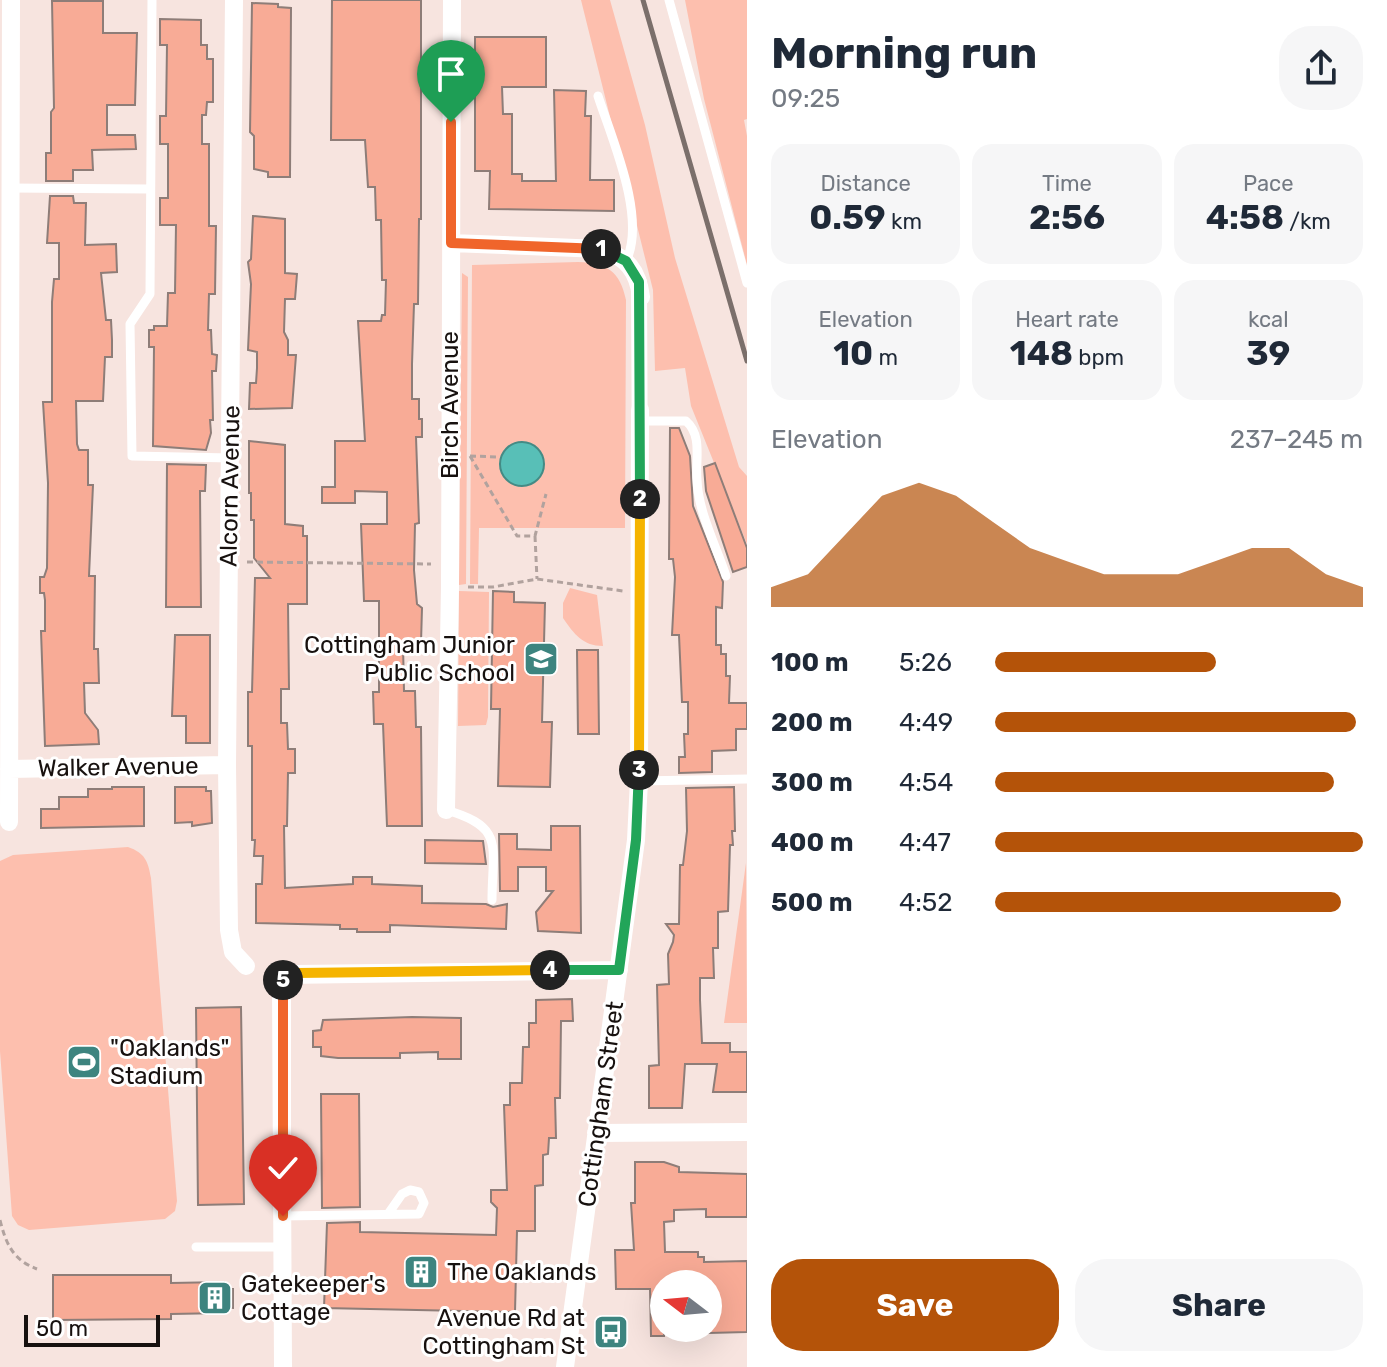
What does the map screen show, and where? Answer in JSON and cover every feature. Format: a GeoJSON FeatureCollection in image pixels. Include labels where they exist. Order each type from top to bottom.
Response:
{"type":"FeatureCollection","features":[{"type":"Feature","properties":{"kind":"street","name":"Walker Avenue"},"geometry":{"type":"LineString","coordinates":[[9,822],[11,0]]}},
{"type":"Feature","properties":{"kind":"street","name":"Alcorn Avenue"},"geometry":{"type":"LineString","coordinates":[[234,0],[227,765],[229,930],[233,952],[246,966]]}},
{"type":"Feature","properties":{"kind":"street","name":"Birch Avenue"},"geometry":{"type":"LineString","coordinates":[[446,810],[452,0]]}},
{"type":"Feature","properties":{"kind":"street"},"geometry":{"type":"LineString","coordinates":[[451,243],[587,247],[616,254],[626,261],[639,282],[641,297],[640,416]]}},
{"type":"Feature","properties":{"kind":"street","name":"Cottingham Street"},"geometry":{"type":"LineString","coordinates":[[565,1367],[636,840],[639,781],[640,416]]}},
{"type":"Feature","properties":{"kind":"street","name":"Walker Avenue"},"geometry":{"type":"LineString","coordinates":[[9,769],[227,765]]}},
{"type":"Feature","properties":{"kind":"street"},"geometry":{"type":"LineString","coordinates":[[283,1367],[281,983],[286,975],[619,970]]}},
{"type":"Feature","properties":{"kind":"street"},"geometry":{"type":"LineString","coordinates":[[596,1133],[747,1132]]}},
{"type":"Feature","properties":{"kind":"lane"},"geometry":{"type":"LineString","coordinates":[[152,0],[150,294],[130,324],[132,456],[231,458]]}},
{"type":"Feature","properties":{"kind":"lane"},"geometry":{"type":"LineString","coordinates":[[669,0],[747,283]]}},
{"type":"Feature","properties":{"kind":"lane"},"geometry":{"type":"LineString","coordinates":[[598,96],[627,192],[631,250],[626,261]]}},
{"type":"Feature","properties":{"kind":"lane"},"geometry":{"type":"LineString","coordinates":[[9,188],[150,189]]}},
{"type":"Feature","properties":{"kind":"lane"},"geometry":{"type":"LineString","coordinates":[[640,416],[686,421],[692,426],[699,453],[698,492],[726,576]]}},
{"type":"Feature","properties":{"kind":"lane"},"geometry":{"type":"LineString","coordinates":[[639,781],[747,779]]}},
{"type":"Feature","properties":{"kind":"lane"},"geometry":{"type":"LineString","coordinates":[[446,810],[481,823],[492,836],[492,900]]}},
{"type":"Feature","properties":{"kind":"lane"},"geometry":{"type":"LineString","coordinates":[[283,1216],[388,1214]]}},
{"type":"Feature","properties":{"kind":"lane"},"geometry":{"type":"LineString","coordinates":[[196,1247],[283,1247]]}},
{"type":"Feature","properties":{"kind":"path"},"geometry":{"type":"LineString","coordinates":[[499,457],[470,456],[517,536],[535,536]]}},
{"type":"Feature","properties":{"kind":"path"},"geometry":{"type":"LineString","coordinates":[[537,579],[535,536],[546,494]]}},
{"type":"Feature","properties":{"kind":"path"},"geometry":{"type":"LineString","coordinates":[[239,562],[436,565]]}},
{"type":"Feature","properties":{"kind":"path"},"geometry":{"type":"LineString","coordinates":[[468,587],[493,587],[537,579],[627,591]]}},
{"type":"Feature","properties":{"kind":"path"},"geometry":{"type":"LineString","coordinates":[[0,1220],[6,1243],[21,1263],[37,1269]]}},
{"type":"Feature","properties":{"kind":"shaded area"},"geometry":{"type":"Polygon","coordinates":[[[581,0],[610,0],[645,125],[675,258],[739,467],[747,476],[747,544],[691,406],[685,368],[655,371],[653,290],[581,0]]]}},
{"type":"Feature","properties":{"kind":"shaded area"},"geometry":{"type":"Polygon","coordinates":[[[685,0],[747,0],[747,119],[744,120],[747,136],[747,265],[704,99],[685,0]]]}},
{"type":"Feature","properties":{"kind":"shaded area"},"geometry":{"type":"Polygon","coordinates":[[[597,264],[611,270],[620,282],[626,300],[625,528],[479,528],[478,584],[470,584],[472,265],[597,264]]]}},
{"type":"Feature","properties":{"kind":"shaded area"},"geometry":{"type":"Polygon","coordinates":[[[462,273],[468,277],[466,584],[459,585],[462,273]]]}},
{"type":"Feature","properties":{"kind":"shaded area"},"geometry":{"type":"Polygon","coordinates":[[[570,588],[597,595],[603,646],[580,638],[563,618],[563,603],[570,588]]]}},
{"type":"Feature","properties":{"kind":"shaded area"},"geometry":{"type":"Polygon","coordinates":[[[459,591],[489,592],[486,725],[458,726],[459,591]]]}},
{"type":"Feature","properties":{"kind":"shaded area","name":"\"Oaklands\" Stadium"},"geometry":{"type":"Polygon","coordinates":[[[128,847],[145,858],[151,878],[177,1201],[175,1211],[165,1219],[29,1230],[18,1225],[12,1216],[0,1051],[0,861],[13,855],[128,847]]]}},
{"type":"Feature","properties":{"kind":"shaded area"},"geometry":{"type":"Polygon","coordinates":[[[746,863],[747,1023],[724,1023],[746,863]]]}},
{"type":"Feature","properties":{"kind":"water"},"geometry":{"type":"Polygon","coordinates":[[[522,442],[538,448],[544,464],[538,480],[522,486],[506,480],[500,464],[506,448],[522,442]]]}},
{"type":"Feature","properties":{"kind":"building"},"geometry":{"type":"Polygon","coordinates":[[[332,0],[421,0],[421,219],[418,304],[414,304],[412,399],[419,399],[419,419],[422,419],[422,437],[416,437],[419,523],[415,524],[414,570],[417,604],[422,608],[421,643],[403,644],[404,691],[415,691],[416,727],[421,727],[422,826],[387,826],[383,724],[374,724],[373,692],[379,692],[379,601],[364,601],[361,524],[387,524],[387,492],[355,491],[355,503],[322,503],[322,487],[335,487],[335,441],[365,441],[358,321],[381,321],[382,315],[385,315],[386,280],[382,280],[381,220],[376,220],[375,187],[368,187],[365,140],[331,140],[332,0]]]}},
{"type":"Feature","properties":{"kind":"building"},"geometry":{"type":"Polygon","coordinates":[[[52,1],[103,1],[103,33],[137,33],[135,105],[107,105],[107,135],[135,135],[136,149],[92,150],[93,170],[73,170],[73,181],[46,181],[46,153],[51,153],[51,112],[54,108],[52,1]]]}},
{"type":"Feature","properties":{"kind":"building"},"geometry":{"type":"Polygon","coordinates":[[[252,3],[291,8],[290,177],[268,177],[268,172],[254,169],[254,136],[250,132],[252,3]]]}},
{"type":"Feature","properties":{"kind":"building"},"geometry":{"type":"Polygon","coordinates":[[[160,19],[201,20],[201,45],[207,45],[207,59],[213,59],[213,102],[207,102],[206,115],[202,115],[202,144],[209,144],[209,226],[216,226],[215,294],[209,294],[208,330],[211,330],[212,354],[217,355],[216,371],[212,371],[213,420],[210,420],[211,433],[206,450],[153,446],[154,347],[149,347],[149,330],[154,330],[154,326],[167,326],[168,293],[175,293],[176,225],[160,225],[160,198],[168,198],[168,144],[160,144],[160,116],[166,116],[167,45],[160,45],[160,19]]]}},
{"type":"Feature","properties":{"kind":"building"},"geometry":{"type":"Polygon","coordinates":[[[475,37],[546,37],[546,87],[502,87],[503,114],[512,114],[512,174],[522,174],[522,181],[556,181],[554,90],[586,91],[585,116],[591,116],[590,180],[614,180],[614,211],[489,209],[490,171],[475,171],[475,37]]]}},
{"type":"Feature","properties":{"kind":"building"},"geometry":{"type":"Polygon","coordinates":[[[50,196],[73,196],[74,203],[86,203],[85,245],[116,244],[117,272],[101,273],[106,320],[111,320],[112,340],[112,357],[105,357],[103,401],[76,401],[77,444],[79,450],[88,450],[88,485],[93,485],[89,576],[95,576],[94,649],[98,649],[99,683],[84,683],[85,713],[98,730],[99,744],[45,746],[41,631],[45,631],[45,600],[44,593],[40,593],[40,577],[44,577],[47,568],[48,483],[43,402],[52,402],[52,302],[54,279],[59,279],[59,243],[47,243],[50,196]]]}},
{"type":"Feature","properties":{"kind":"building"},"geometry":{"type":"Polygon","coordinates":[[[253,216],[285,219],[285,273],[297,274],[295,299],[285,299],[284,332],[288,340],[288,355],[296,355],[292,408],[249,409],[250,383],[256,383],[257,368],[257,352],[248,350],[251,284],[248,262],[251,259],[253,216]]]}},
{"type":"Feature","properties":{"kind":"building"},"geometry":{"type":"Polygon","coordinates":[[[670,428],[679,428],[690,456],[693,506],[723,582],[722,608],[716,607],[716,645],[721,645],[721,654],[726,654],[726,676],[730,676],[729,703],[747,703],[747,729],[736,729],[736,750],[712,751],[712,772],[679,773],[679,757],[685,757],[684,734],[688,734],[688,702],[682,702],[679,635],[672,635],[675,577],[673,559],[669,559],[670,428]]]}},
{"type":"Feature","properties":{"kind":"building"},"geometry":{"type":"Polygon","coordinates":[[[249,441],[285,445],[285,524],[303,526],[303,536],[307,536],[307,604],[288,604],[289,689],[281,689],[281,723],[287,723],[288,749],[295,749],[295,773],[288,773],[287,826],[284,826],[285,888],[353,884],[353,877],[372,877],[372,884],[422,886],[422,903],[486,904],[493,907],[507,904],[506,929],[390,925],[390,932],[357,932],[357,929],[340,929],[340,925],[256,923],[256,884],[262,884],[263,856],[254,856],[255,840],[252,840],[252,746],[248,746],[248,692],[252,692],[255,578],[270,578],[254,558],[249,441]]]}},
{"type":"Feature","properties":{"kind":"building"},"geometry":{"type":"Polygon","coordinates":[[[715,463],[747,548],[747,567],[733,572],[706,491],[704,467],[715,463]]]}},
{"type":"Feature","properties":{"kind":"building"},"geometry":{"type":"Polygon","coordinates":[[[167,464],[206,465],[205,491],[200,491],[201,607],[166,607],[167,464]]]}},
{"type":"Feature","properties":{"kind":"building"},"geometry":{"type":"Polygon","coordinates":[[[493,591],[514,592],[514,602],[545,603],[542,722],[552,722],[550,787],[498,786],[500,709],[491,709],[493,591]]]}},
{"type":"Feature","properties":{"kind":"building"},"geometry":{"type":"Polygon","coordinates":[[[175,635],[210,635],[210,743],[186,743],[186,716],[172,716],[175,635]]]}},
{"type":"Feature","properties":{"kind":"building"},"geometry":{"type":"Polygon","coordinates":[[[577,650],[598,650],[599,734],[578,734],[577,650]]]}},
{"type":"Feature","properties":{"kind":"building"},"geometry":{"type":"Polygon","coordinates":[[[144,787],[144,826],[41,828],[41,809],[59,809],[59,797],[88,797],[88,789],[144,787]]]}},
{"type":"Feature","properties":{"kind":"building"},"geometry":{"type":"Polygon","coordinates":[[[175,787],[206,787],[206,791],[211,791],[212,823],[192,826],[192,822],[175,823],[175,787]]]}},
{"type":"Feature","properties":{"kind":"building"},"geometry":{"type":"Polygon","coordinates":[[[734,787],[735,831],[732,831],[733,845],[730,845],[728,911],[718,912],[718,948],[713,948],[714,978],[700,978],[700,1000],[702,1043],[730,1043],[730,1052],[747,1052],[747,1092],[713,1092],[717,1064],[685,1064],[682,1108],[649,1108],[649,1066],[659,1065],[657,985],[669,984],[668,954],[674,935],[666,924],[679,924],[680,865],[683,865],[687,831],[686,788],[734,787]]]}},
{"type":"Feature","properties":{"kind":"building"},"geometry":{"type":"Polygon","coordinates":[[[551,826],[580,826],[581,933],[538,931],[536,912],[553,891],[546,891],[546,867],[518,867],[518,891],[500,891],[499,834],[517,834],[517,849],[551,850],[551,826]]]}},
{"type":"Feature","properties":{"kind":"building"},"geometry":{"type":"Polygon","coordinates":[[[425,840],[483,841],[486,864],[425,863],[425,840]]]}},
{"type":"Feature","properties":{"kind":"building"},"geometry":{"type":"Polygon","coordinates":[[[572,999],[573,1021],[561,1021],[560,1098],[555,1098],[556,1138],[549,1138],[548,1154],[543,1155],[543,1185],[535,1186],[535,1231],[517,1231],[515,1312],[324,1308],[327,1223],[360,1222],[360,1232],[496,1235],[497,1208],[491,1202],[491,1190],[507,1190],[504,1105],[510,1105],[510,1083],[522,1083],[523,1047],[529,1047],[529,1023],[536,1023],[536,1000],[572,999]]]}},
{"type":"Feature","properties":{"kind":"building"},"geometry":{"type":"Polygon","coordinates":[[[241,1007],[244,1204],[198,1205],[196,1008],[241,1007]]]}},
{"type":"Feature","properties":{"kind":"building"},"geometry":{"type":"Polygon","coordinates":[[[461,1018],[461,1059],[438,1059],[438,1052],[400,1053],[400,1058],[338,1058],[321,1056],[321,1047],[313,1047],[313,1031],[321,1030],[323,1020],[461,1018]]]}},
{"type":"Feature","properties":{"kind":"building"},"geometry":{"type":"Polygon","coordinates":[[[321,1094],[359,1094],[360,1207],[322,1208],[321,1094]]]}},
{"type":"Feature","properties":{"kind":"building"},"geometry":{"type":"Polygon","coordinates":[[[635,1162],[664,1162],[679,1167],[679,1172],[747,1174],[747,1217],[706,1217],[706,1209],[674,1210],[674,1221],[664,1222],[665,1252],[698,1252],[698,1257],[704,1257],[704,1262],[747,1261],[747,1332],[722,1333],[722,1270],[650,1270],[650,1289],[616,1289],[615,1250],[634,1250],[631,1203],[635,1203],[635,1162]]]}},
{"type":"Feature","properties":{"kind":"building"},"geometry":{"type":"Polygon","coordinates":[[[53,1275],[171,1275],[171,1283],[224,1282],[224,1289],[233,1289],[233,1308],[224,1307],[224,1313],[171,1314],[171,1319],[53,1320],[53,1275]]]}},
{"type":"Feature","properties":{"kind":"railway"},"geometry":{"type":"LineString","coordinates":[[643,0],[747,361]]}},
{"type":"Feature","properties":{"kind":"place","name":"Cottingham Junior Public School"},"geometry":{"type":"Point","coordinates":[541,659]}},
{"type":"Feature","properties":{"kind":"place","name":"\"Oaklands\" Stadium"},"geometry":{"type":"Point","coordinates":[84,1062]}},
{"type":"Feature","properties":{"kind":"place","name":"The Oaklands"},"geometry":{"type":"Point","coordinates":[421,1272]}},
{"type":"Feature","properties":{"kind":"place","name":"Gatekeeper's Cottage"},"geometry":{"type":"Point","coordinates":[215,1298]}},
{"type":"Feature","properties":{"kind":"place","name":"Avenue Rd at Cottingham St"},"geometry":{"type":"Point","coordinates":[611,1332]}},
{"type":"Feature","properties":{"kind":"route"},"geometry":{"type":"LineString","coordinates":[[283,1216],[281,983],[286,975],[619,970],[636,840],[639,781],[639,282],[626,261],[601,249],[451,243],[451,122]]}}]}
